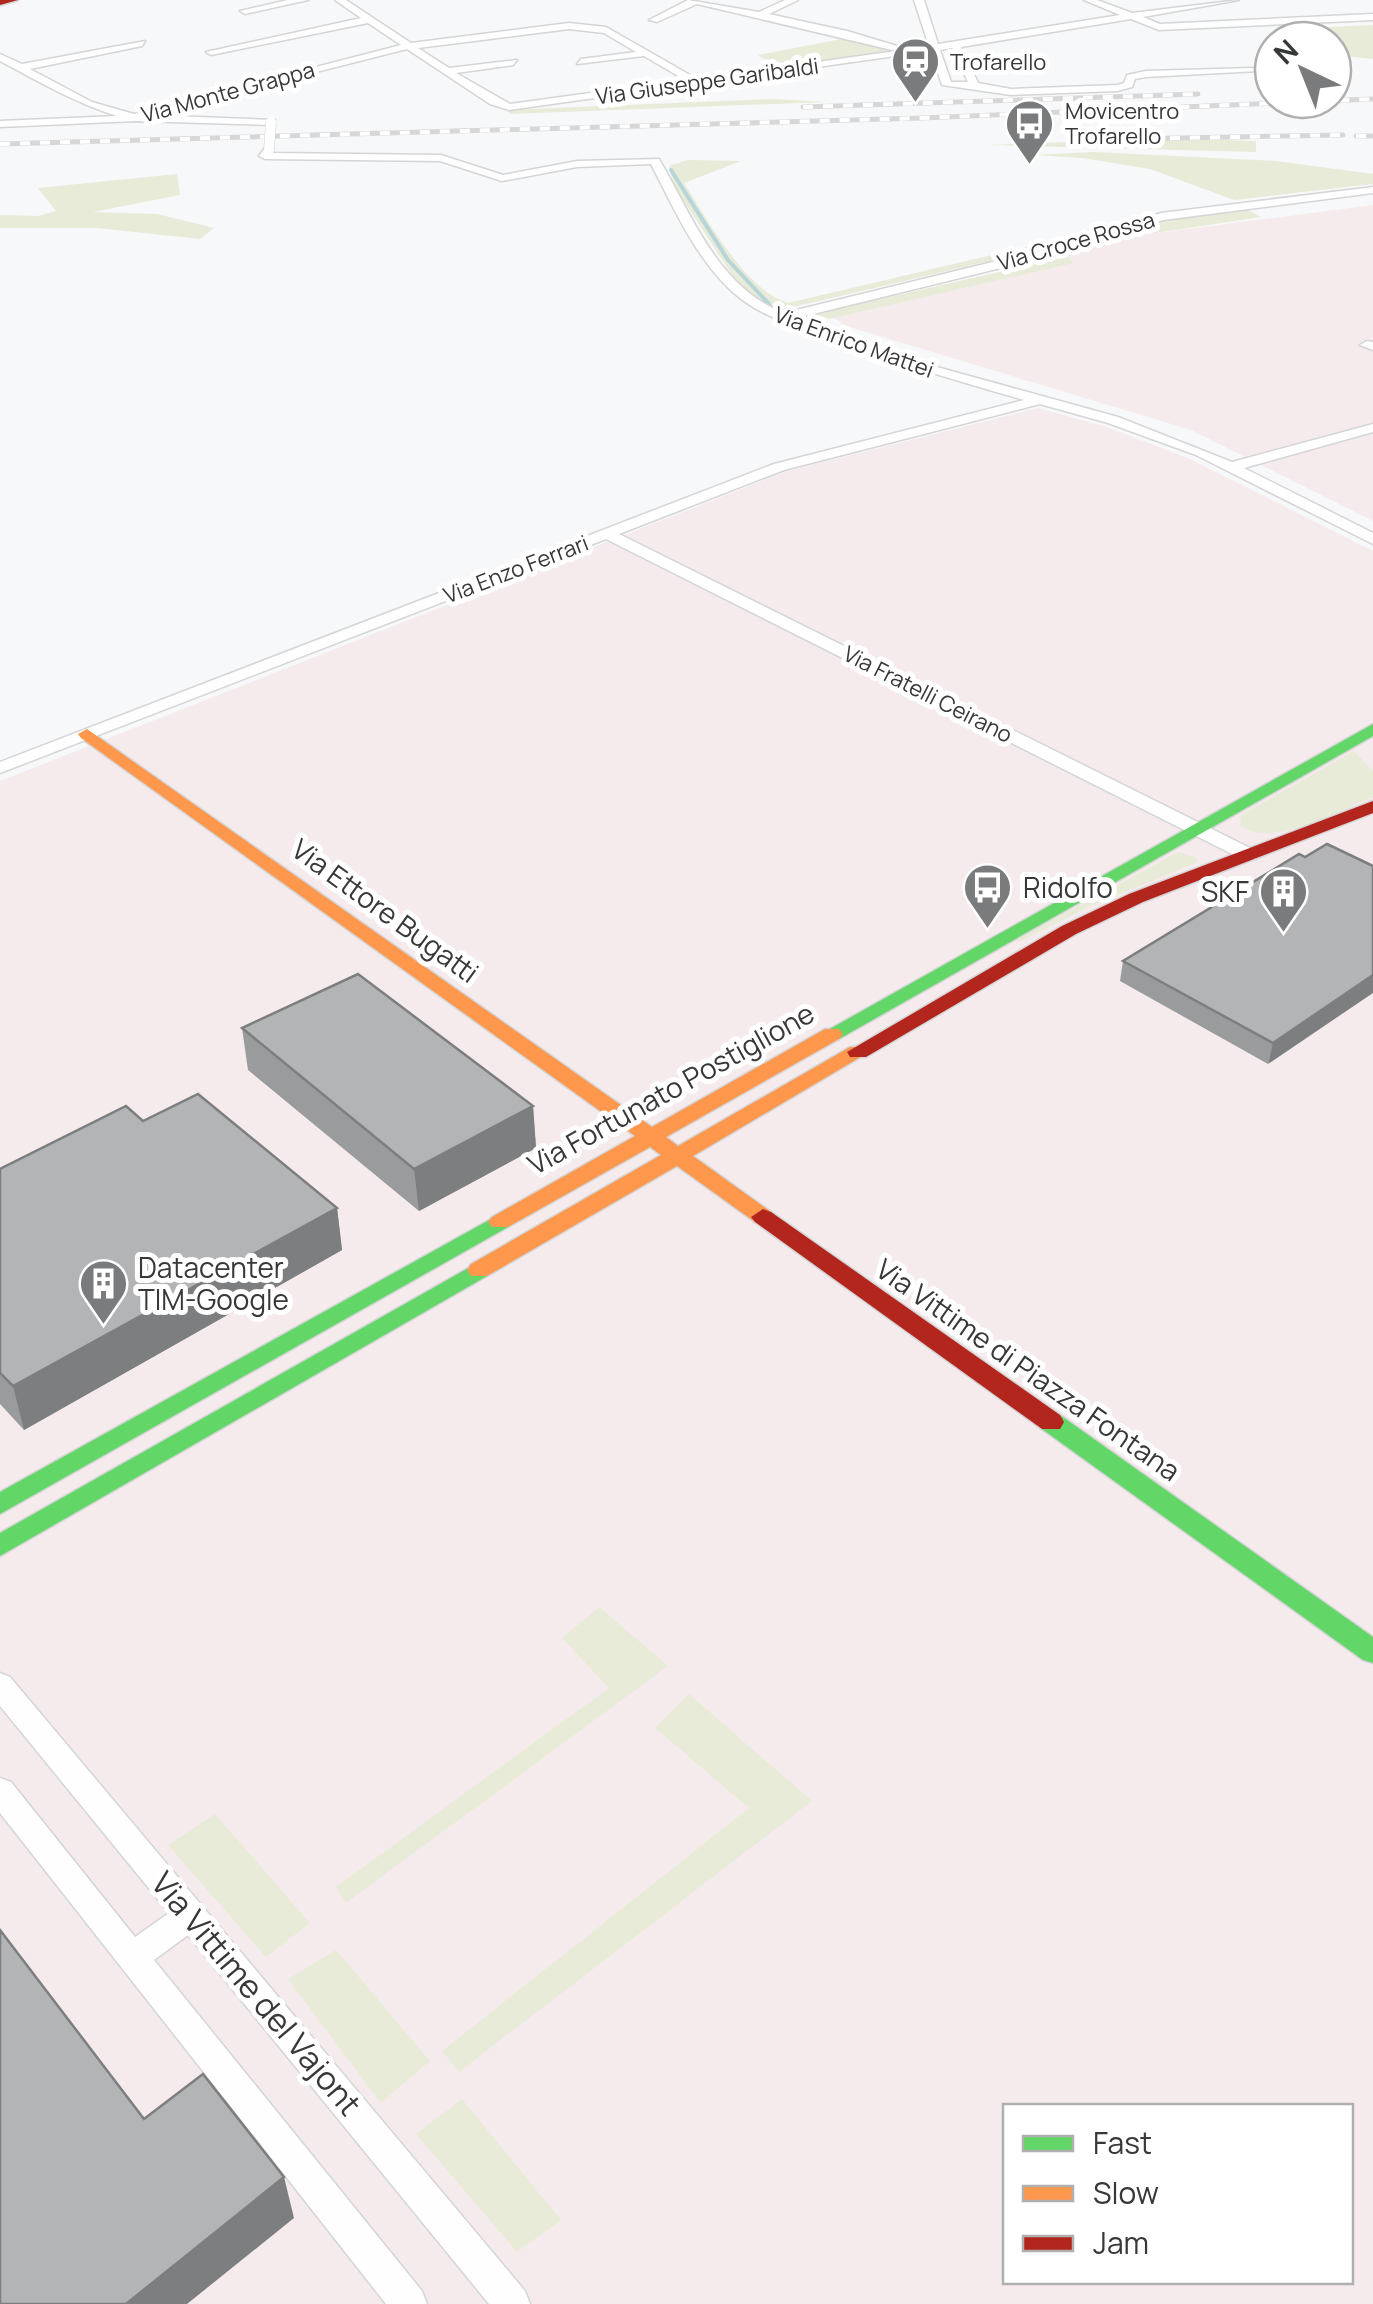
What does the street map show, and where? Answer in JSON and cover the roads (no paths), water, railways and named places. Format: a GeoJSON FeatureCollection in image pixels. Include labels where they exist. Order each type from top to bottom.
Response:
{"type":"FeatureCollection","features":[{"type":"Feature","properties":{"kind":"street"},"geometry":{"type":"LineString","coordinates":[[0,2],[13,0]]}},
{"type":"Feature","properties":{"kind":"street"},"geometry":{"type":"LineString","coordinates":[[244,11],[303,0]]}},
{"type":"Feature","properties":{"kind":"street"},"geometry":{"type":"LineString","coordinates":[[340,0],[446,71],[514,62]]}},
{"type":"Feature","properties":{"kind":"street"},"geometry":{"type":"LineString","coordinates":[[526,4],[547,0]]}},
{"type":"Feature","properties":{"kind":"street"},"geometry":{"type":"LineString","coordinates":[[654,20],[695,0],[905,51]]}},
{"type":"Feature","properties":{"kind":"street"},"geometry":{"type":"LineString","coordinates":[[760,14],[793,0]]}},
{"type":"Feature","properties":{"kind":"street"},"geometry":{"type":"LineString","coordinates":[[936,0],[919,1],[947,84],[1011,92],[1117,88],[1146,74],[1253,71]]}},
{"type":"Feature","properties":{"kind":"street"},"geometry":{"type":"LineString","coordinates":[[1089,0],[1159,27],[1373,17]]}},
{"type":"Feature","properties":{"kind":"street","name":"Via Giuseppe Garibaldi"},"geometry":{"type":"LineString","coordinates":[[446,71],[494,102],[510,106],[697,82],[1234,0]]}},
{"type":"Feature","properties":{"kind":"street"},"geometry":{"type":"LineString","coordinates":[[211,52],[372,19]]}},
{"type":"Feature","properties":{"kind":"street"},"geometry":{"type":"LineString","coordinates":[[762,31],[794,22]]}},
{"type":"Feature","properties":{"kind":"street","name":"Via Monte Grappa"},"geometry":{"type":"LineString","coordinates":[[0,57],[88,104],[136,118],[144,112],[408,46],[594,26],[697,82]]}},
{"type":"Feature","properties":{"kind":"street"},"geometry":{"type":"LineString","coordinates":[[348,37],[384,29]]}},
{"type":"Feature","properties":{"kind":"street"},"geometry":{"type":"LineString","coordinates":[[491,36],[508,47]]}},
{"type":"Feature","properties":{"kind":"street"},"geometry":{"type":"LineString","coordinates":[[19,68],[142,43]]}},
{"type":"Feature","properties":{"kind":"street"},"geometry":{"type":"LineString","coordinates":[[955,44],[974,85]]}},
{"type":"Feature","properties":{"kind":"street"},"geometry":{"type":"LineString","coordinates":[[240,53],[258,59]]}},
{"type":"Feature","properties":{"kind":"street"},"geometry":{"type":"LineString","coordinates":[[581,62],[647,53]]}},
{"type":"Feature","properties":{"kind":"street","name":"Via Enrico Mattei"},"geometry":{"type":"LineString","coordinates":[[136,118],[258,114],[271,122],[267,153],[441,158],[502,178],[576,164],[655,162],[690,230],[736,289],[762,309],[932,372],[1114,420],[1230,467],[1373,539]]}},
{"type":"Feature","properties":{"kind":"street"},"geometry":{"type":"LineString","coordinates":[[0,124],[136,118]]}},
{"type":"Feature","properties":{"kind":"street","name":"Via Croce Rossa"},"geometry":{"type":"LineString","coordinates":[[783,317],[1054,251],[1161,217],[1373,190]]}},
{"type":"Feature","properties":{"kind":"street","name":"Via Enzo Ferrari"},"geometry":{"type":"LineString","coordinates":[[0,768],[779,467],[1042,399]]}},
{"type":"Feature","properties":{"kind":"street"},"geometry":{"type":"LineString","coordinates":[[1230,467],[1373,428]]}},
{"type":"Feature","properties":{"kind":"street","name":"Via Fratelli Ceirano"},"geometry":{"type":"LineString","coordinates":[[606,534],[1249,855]]}},
{"type":"Feature","properties":{"kind":"street"},"geometry":{"type":"LineString","coordinates":[[1373,729],[1373,748]]}},
{"type":"Feature","properties":{"kind":"street","name":"Via Fortunato Postiglione"},"geometry":{"type":"LineString","coordinates":[[0,1504],[1373,729]]}},
{"type":"Feature","properties":{"kind":"street","name":"Via Ettore Bugatti"},"geometry":{"type":"LineString","coordinates":[[87,734],[647,1137]]}},
{"type":"Feature","properties":{"kind":"street","name":"Via Fortunato Postiglione"},"geometry":{"type":"LineString","coordinates":[[0,1546],[1028,953],[1136,898],[1373,808]]}},
{"type":"Feature","properties":{"kind":"street"},"geometry":{"type":"LineString","coordinates":[[999,938],[1028,953]]}},
{"type":"Feature","properties":{"kind":"street","name":"Via Vittime di Piazza Fontana"},"geometry":{"type":"LineString","coordinates":[[647,1137],[1373,1652]]}},
{"type":"Feature","properties":{"kind":"street","name":"Via Vittime del Vajont"},"geometry":{"type":"LineString","coordinates":[[0,1685],[512,2304]]}},
{"type":"Feature","properties":{"kind":"street"},"geometry":{"type":"LineString","coordinates":[[0,1791],[409,2304]]}},
{"type":"Feature","properties":{"kind":"street"},"geometry":{"type":"LineString","coordinates":[[132,1956],[191,1916]]}},
{"type":"Feature","properties":{"kind":"waterway"},"geometry":{"type":"LineString","coordinates":[[671,170],[728,260],[769,304]]}},
{"type":"Feature","properties":{"kind":"railway"},"geometry":{"type":"LineString","coordinates":[[803,107],[1198,94]]}},
{"type":"Feature","properties":{"kind":"railway"},"geometry":{"type":"LineString","coordinates":[[0,144],[922,118],[1373,99]]}},
{"type":"Feature","properties":{"kind":"railway"},"geometry":{"type":"LineString","coordinates":[[1070,140],[1343,135]]}},
{"type":"Feature","properties":{"kind":"railway"},"geometry":{"type":"LineString","coordinates":[[1356,136],[1373,136]]}},
{"type":"Feature","properties":{"kind":"place","name":"Trofarello"},"geometry":{"type":"Point","coordinates":[915,104]}},
{"type":"Feature","properties":{"kind":"place","name":"Movicentro Trofarello"},"geometry":{"type":"Point","coordinates":[1030,166]}},
{"type":"Feature","properties":{"kind":"place","name":"Ridolfo"},"geometry":{"type":"Point","coordinates":[988,930]}},
{"type":"Feature","properties":{"kind":"place","name":"SKF"},"geometry":{"type":"Point","coordinates":[1284,934]}},
{"type":"Feature","properties":{"kind":"place","name":"Datacenter TIM-Google"},"geometry":{"type":"Point","coordinates":[103,1326]}}]}
